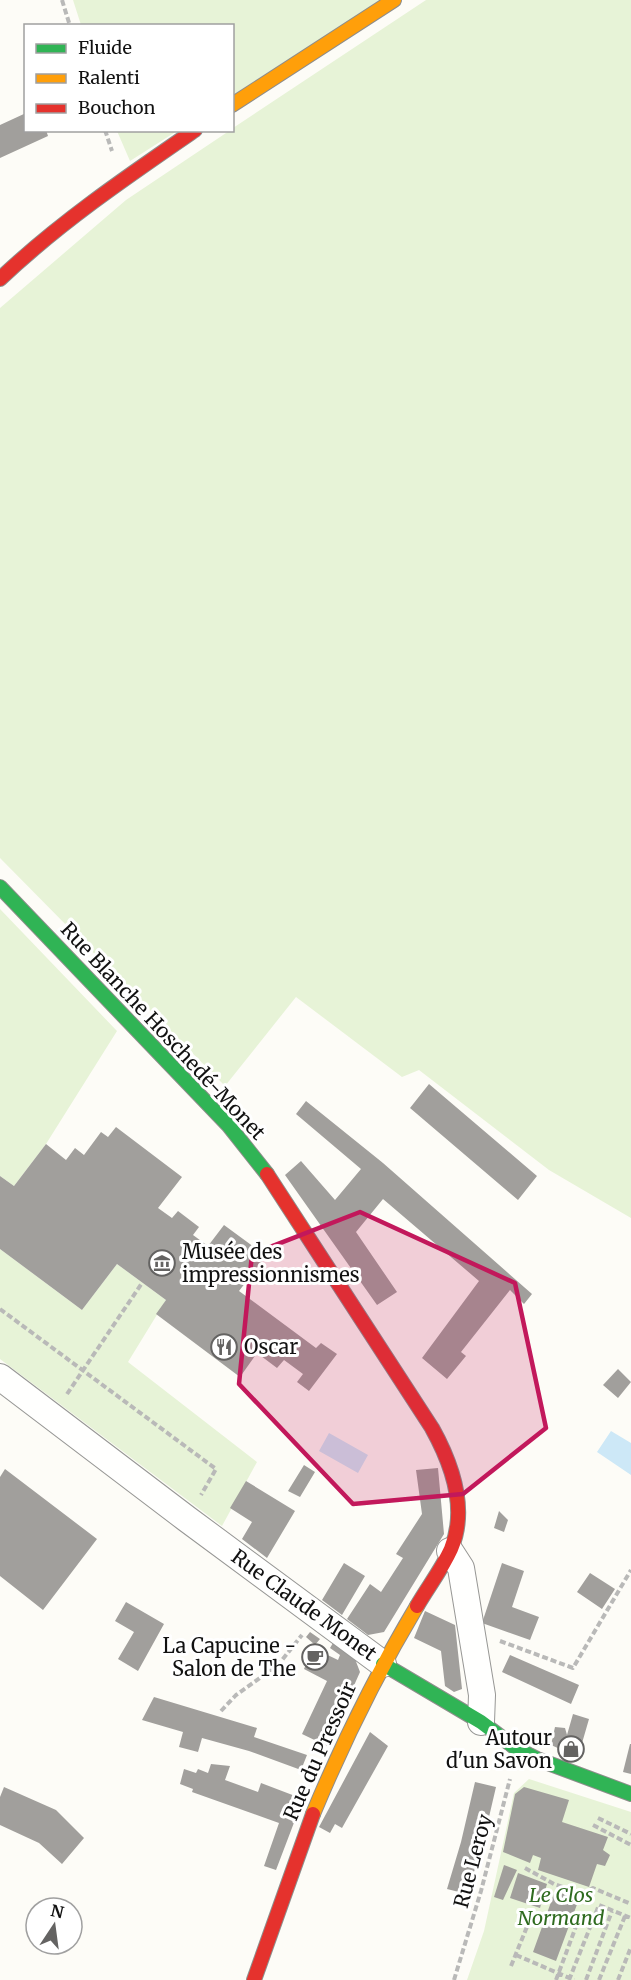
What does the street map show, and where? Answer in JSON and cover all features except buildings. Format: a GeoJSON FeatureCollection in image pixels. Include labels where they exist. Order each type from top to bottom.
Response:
{"type":"FeatureCollection","features":[{"type":"Feature","properties":{"kind":"street"},"geometry":{"type":"LineString","coordinates":[[234,104],[394,0]]}},
{"type":"Feature","properties":{"kind":"street"},"geometry":{"type":"LineString","coordinates":[[0,279],[16,263],[122,180],[192,132]]}},
{"type":"Feature","properties":{"kind":"street","name":"Rue Blanche Hoschedé-Monet"},"geometry":{"type":"LineString","coordinates":[[0,887],[230,1126],[262,1167],[371,1333],[444,1450],[452,1473],[459,1513],[455,1538],[450,1551]]}},
{"type":"Feature","properties":{"kind":"street","name":"Rue Claude Monet"},"geometry":{"type":"LineString","coordinates":[[0,1377],[383,1664],[481,1722],[517,1749],[631,1794]]}},
{"type":"Feature","properties":{"kind":"street"},"geometry":{"type":"LineString","coordinates":[[450,1551],[460,1568],[482,1695],[481,1722]]}},
{"type":"Feature","properties":{"kind":"street","name":"Rue du Pressoir"},"geometry":{"type":"LineString","coordinates":[[255,1980],[311,1817],[340,1749],[383,1664],[450,1551]]}},
{"type":"Feature","properties":{"kind":"path"},"geometry":{"type":"LineString","coordinates":[[62,0],[69,24]]}},
{"type":"Feature","properties":{"kind":"path"},"geometry":{"type":"LineString","coordinates":[[51,1416],[142,1283]]}},
{"type":"Feature","properties":{"kind":"path"},"geometry":{"type":"LineString","coordinates":[[0,1309],[216,1469],[187,1519]]}},
{"type":"Feature","properties":{"kind":"path"},"geometry":{"type":"LineString","coordinates":[[471,1630],[573,1668],[631,1570]]}},
{"type":"Feature","properties":{"kind":"path"},"geometry":{"type":"LineString","coordinates":[[221,1711],[236,1695],[278,1665],[317,1615]]}},
{"type":"Feature","properties":{"kind":"path","name":"Rue Leroy"},"geometry":{"type":"LineString","coordinates":[[454,1980],[481,1892],[517,1749]]}},
{"type":"Feature","properties":{"kind":"path"},"geometry":{"type":"LineString","coordinates":[[598,1818],[631,1834]]}},
{"type":"Feature","properties":{"kind":"path"},"geometry":{"type":"LineString","coordinates":[[593,1825],[631,1845]]}},
{"type":"Feature","properties":{"kind":"path"},"geometry":{"type":"LineString","coordinates":[[525,1868],[554,1884],[583,1894],[593,1888],[631,1904]]}},
{"type":"Feature","properties":{"kind":"path"},"geometry":{"type":"LineString","coordinates":[[516,1955],[571,1979],[599,1905],[631,1918]]}},
{"type":"Feature","properties":{"kind":"path"},"geometry":{"type":"LineString","coordinates":[[586,1980],[612,1911]]}},
{"type":"Feature","properties":{"kind":"path"},"geometry":{"type":"LineString","coordinates":[[512,1966],[533,1912]]}},
{"type":"Feature","properties":{"kind":"path"},"geometry":{"type":"LineString","coordinates":[[599,1980],[625,1916]]}},
{"type":"Feature","properties":{"kind":"path"},"geometry":{"type":"LineString","coordinates":[[555,1980],[578,1921]]}},
{"type":"Feature","properties":{"kind":"path"},"geometry":{"type":"LineString","coordinates":[[618,1980],[631,1947]]}},
{"type":"Feature","properties":{"kind":"highlighted area"},"geometry":{"type":"Polygon","coordinates":[[[360,1212],[515,1283],[546,1428],[463,1494],[353,1504],[239,1384],[252,1254],[360,1212]]]}},
{"type":"Feature","properties":{"kind":"green space"},"geometry":{"type":"Polygon","coordinates":[[[73,0],[381,0],[234,94],[234,24],[81,24],[73,0]]]}},
{"type":"Feature","properties":{"kind":"green space"},"geometry":{"type":"Polygon","coordinates":[[[426,0],[631,0],[631,1218],[549,1170],[419,1070],[402,1077],[296,997],[225,1086],[0,858],[0,308],[126,200],[228,132],[234,132],[234,127],[426,0]]]}},
{"type":"Feature","properties":{"kind":"green space"},"geometry":{"type":"Polygon","coordinates":[[[117,132],[175,132],[130,161],[117,132]]]}},
{"type":"Feature","properties":{"kind":"green space"},"geometry":{"type":"Polygon","coordinates":[[[0,909],[117,1031],[46,1144],[14,1186],[0,1176],[0,909]]]}},
{"type":"Feature","properties":{"kind":"green space"},"geometry":{"type":"Polygon","coordinates":[[[0,1249],[82,1310],[117,1264],[166,1300],[128,1362],[257,1462],[222,1526],[0,1359],[0,1249]]]}},
{"type":"Feature","properties":{"kind":"green space","name":"Le Clos Normand"},"geometry":{"type":"Polygon","coordinates":[[[529,1779],[631,1812],[631,1980],[467,1980],[484,1931],[514,1793],[529,1779]]]}},
{"type":"Feature","properties":{"kind":"water"},"geometry":{"type":"Polygon","coordinates":[[[611,1431],[631,1443],[631,1475],[597,1452],[611,1431]]]}},
{"type":"Feature","properties":{"kind":"water"},"geometry":{"type":"Polygon","coordinates":[[[329,1433],[368,1455],[358,1473],[319,1451],[329,1433]]]}},
{"type":"Feature","properties":{"kind":"traffic: fast"},"geometry":{"type":"LineString","coordinates":[[0,887],[229,1126],[267,1174]]}},
{"type":"Feature","properties":{"kind":"traffic: fast"},"geometry":{"type":"LineString","coordinates":[[383,1664],[481,1722],[517,1749],[537,1759],[631,1794]]}},
{"type":"Feature","properties":{"kind":"traffic: slow"},"geometry":{"type":"LineString","coordinates":[[234,104],[394,0]]}},
{"type":"Feature","properties":{"kind":"traffic: slow"},"geometry":{"type":"LineString","coordinates":[[313,1814],[361,1708],[417,1606]]}},
{"type":"Feature","properties":{"kind":"traffic: jam"},"geometry":{"type":"LineString","coordinates":[[0,279],[70,219],[192,132]]}},
{"type":"Feature","properties":{"kind":"traffic: jam"},"geometry":{"type":"LineString","coordinates":[[267,1174],[432,1428],[446,1456],[458,1503],[456,1534],[451,1549],[417,1606]]}},
{"type":"Feature","properties":{"kind":"traffic: jam"},"geometry":{"type":"LineString","coordinates":[[254,1980],[313,1814]]}},
{"type":"Feature","properties":{"kind":"place","name":"Musée des impressionnismes"},"geometry":{"type":"Point","coordinates":[162,1263]}},
{"type":"Feature","properties":{"kind":"place","name":"Oscar"},"geometry":{"type":"Point","coordinates":[224,1347]}},
{"type":"Feature","properties":{"kind":"place","name":"La Capucine - Salon de The"},"geometry":{"type":"Point","coordinates":[315,1657]}},
{"type":"Feature","properties":{"kind":"place","name":"Autour d'un Savon"},"geometry":{"type":"Point","coordinates":[571,1749]}}]}
